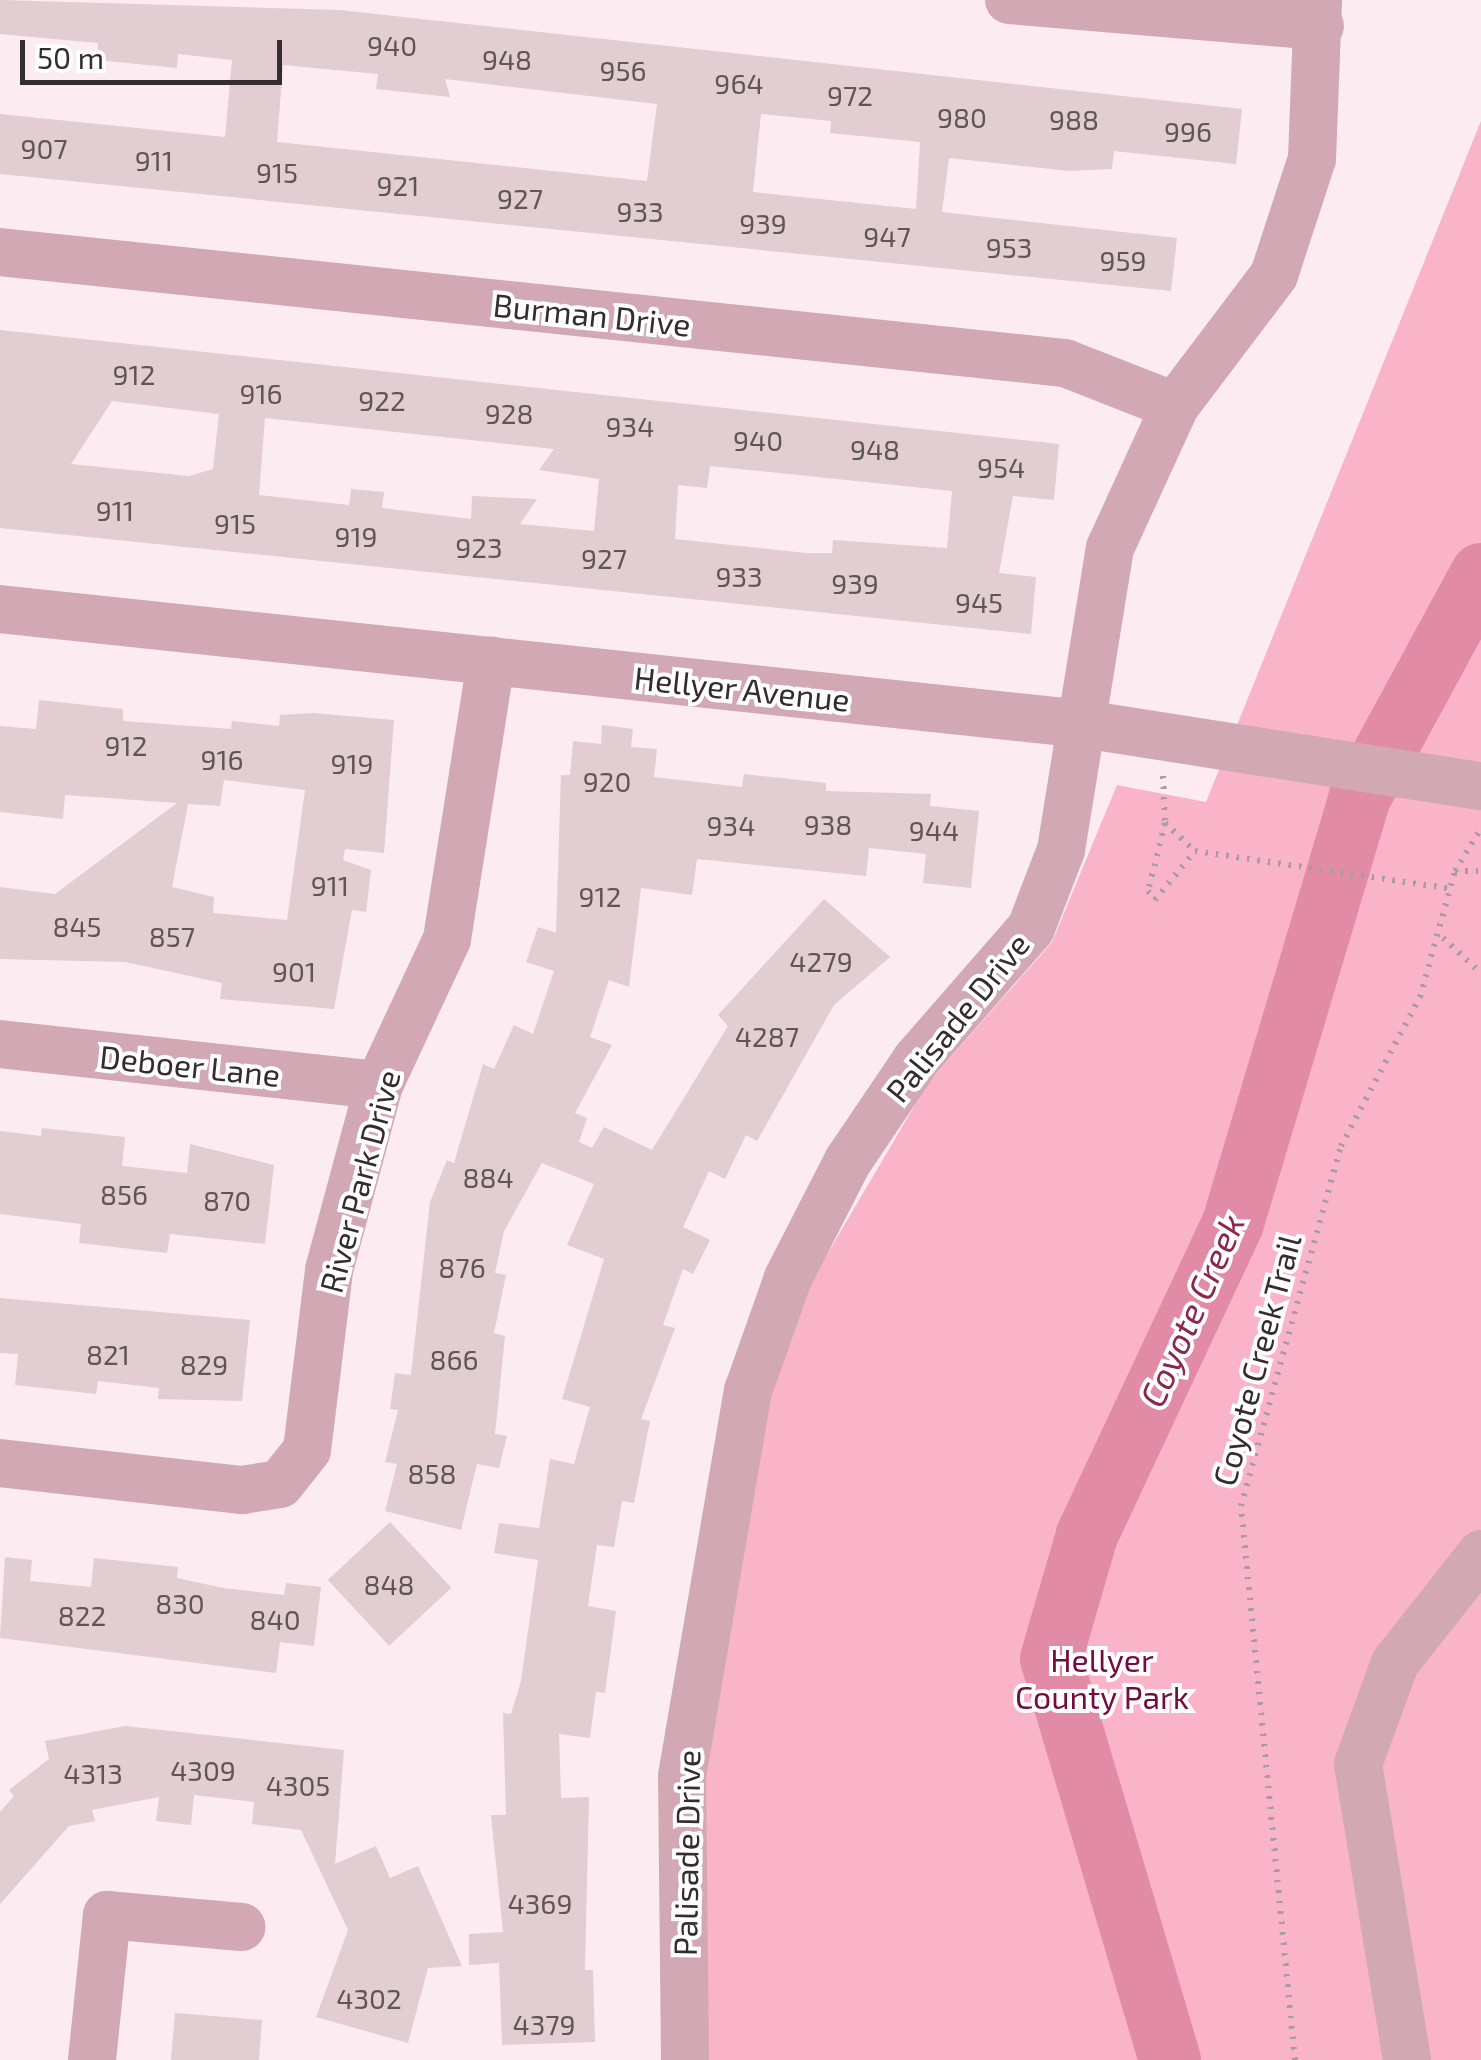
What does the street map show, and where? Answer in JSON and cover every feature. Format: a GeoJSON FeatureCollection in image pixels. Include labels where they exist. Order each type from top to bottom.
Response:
{"type":"FeatureCollection","features":[{"type":"Feature","properties":{"kind":"street"},"geometry":{"type":"LineString","coordinates":[[1008,0],[1319,13]]}},
{"type":"Feature","properties":{"kind":"street","name":"Palisade Drive"},"geometry":{"type":"LineString","coordinates":[[685,2060],[682,1776],[748,1391],[788,1278],[848,1161],[916,1060],[1031,928],[1062,850],[1110,548],[1175,406],[1274,275],[1312,159],[1319,13]]}},
{"type":"Feature","properties":{"kind":"street","name":"Burman Drive"},"geometry":{"type":"LineString","coordinates":[[0,252],[1065,363],[1175,406]]}},
{"type":"Feature","properties":{"kind":"street","name":"Hellyer Avenue"},"geometry":{"type":"LineString","coordinates":[[0,609],[1082,724],[1156,750],[1481,786]]}},
{"type":"Feature","properties":{"kind":"street","name":"River Park Drive"},"geometry":{"type":"LineString","coordinates":[[0,1464],[242,1490],[280,1484],[307,1450],[329,1270],[379,1085],[447,939],[490,660]]}},
{"type":"Feature","properties":{"kind":"street","name":"Deboer Lane"},"geometry":{"type":"LineString","coordinates":[[0,1044],[379,1085]]}},
{"type":"Feature","properties":{"kind":"street"},"geometry":{"type":"LineString","coordinates":[[1407,2060],[1358,1764],[1395,1663],[1481,1554]]}},
{"type":"Feature","properties":{"kind":"street"},"geometry":{"type":"LineString","coordinates":[[92,2060],[107,1915],[241,1927]]}},
{"type":"Feature","properties":{"kind":"path"},"geometry":{"type":"LineString","coordinates":[[1156,750],[1165,777],[1165,824],[1148,890],[1155,900],[1195,851]]}},
{"type":"Feature","properties":{"kind":"path"},"geometry":{"type":"LineString","coordinates":[[1165,824],[1195,851],[1451,890]]}},
{"type":"Feature","properties":{"kind":"path","name":"Coyote Creek Trail"},"geometry":{"type":"LineString","coordinates":[[1295,2060],[1241,1506],[1341,1146],[1443,938],[1455,871],[1481,828]]}},
{"type":"Feature","properties":{"kind":"path"},"geometry":{"type":"LineString","coordinates":[[1455,871],[1481,871]]}},
{"type":"Feature","properties":{"kind":"path"},"geometry":{"type":"LineString","coordinates":[[1443,938],[1481,973]]}},
{"type":"Feature","properties":{"kind":"green space","name":"Hellyer County Park"},"geometry":{"type":"Polygon","coordinates":[[[1481,121],[1481,2060],[707,2060],[703,1780],[770,1396],[809,1285],[928,1083],[1052,942],[1117,785],[1206,802],[1481,121]]]}},
{"type":"Feature","properties":{"kind":"building"},"geometry":{"type":"Polygon","coordinates":[[[0,0],[340,10],[1242,109],[1236,164],[1114,151],[1112,169],[1069,171],[949,158],[942,212],[1177,238],[1171,291],[0,174],[0,114],[225,137],[232,60],[178,54],[177,68],[97,60],[98,43],[0,34],[0,0]],[[283,65],[277,142],[647,181],[657,104],[445,79],[450,97],[376,89],[378,74],[283,65]],[[761,114],[753,192],[916,209],[920,142],[830,133],[831,121],[761,114]]]}},
{"type":"Feature","properties":{"kind":"building"},"geometry":{"type":"Polygon","coordinates":[[[0,330],[1059,444],[1054,500],[1013,496],[999,573],[1036,577],[1031,634],[0,528],[0,330]],[[112,401],[71,464],[189,476],[213,469],[219,414],[112,401]],[[265,418],[259,495],[349,505],[351,489],[384,492],[382,508],[471,519],[472,496],[537,499],[520,524],[594,531],[599,479],[539,470],[554,449],[265,418]],[[710,466],[707,488],[678,485],[675,539],[806,553],[832,553],[833,540],[947,548],[952,491],[710,466]]]}},
{"type":"Feature","properties":{"kind":"building"},"geometry":{"type":"Polygon","coordinates":[[[39,700],[123,709],[123,721],[231,729],[232,721],[279,726],[280,715],[313,713],[394,720],[384,853],[345,849],[343,860],[371,870],[366,912],[352,910],[334,1009],[220,999],[222,983],[125,962],[0,959],[0,887],[55,894],[177,803],[65,795],[63,819],[0,812],[0,726],[36,729],[39,700]],[[224,780],[220,806],[188,804],[172,887],[214,897],[213,913],[287,920],[305,790],[224,780]]]}},
{"type":"Feature","properties":{"kind":"building"},"geometry":{"type":"Polygon","coordinates":[[[602,725],[633,729],[631,747],[657,749],[654,777],[742,787],[744,774],[826,783],[826,791],[931,794],[930,806],[979,811],[971,888],[923,883],[926,854],[869,848],[866,876],[697,859],[692,895],[641,888],[629,987],[609,980],[590,1037],[612,1045],[575,1113],[587,1118],[579,1142],[592,1148],[604,1127],[652,1150],[728,1026],[718,1015],[824,899],[890,957],[834,1005],[757,1141],[746,1135],[725,1179],[709,1171],[683,1227],[710,1240],[693,1274],[683,1269],[663,1325],[675,1328],[641,1419],[650,1421],[634,1503],[622,1501],[614,1547],[597,1545],[588,1606],[616,1611],[605,1693],[596,1692],[590,1738],[559,1734],[561,1798],[589,1797],[585,1970],[593,1970],[595,2042],[502,2045],[499,1963],[469,1965],[469,1934],[503,1932],[491,1815],[506,1815],[503,1713],[511,1714],[521,1681],[538,1560],[494,1553],[499,1523],[539,1528],[550,1459],[574,1464],[590,1407],[562,1399],[604,1259],[567,1245],[594,1184],[542,1163],[504,1231],[495,1273],[506,1275],[494,1333],[505,1336],[495,1434],[507,1436],[499,1468],[477,1464],[461,1530],[385,1511],[397,1464],[385,1462],[398,1410],[390,1409],[395,1373],[411,1375],[430,1202],[447,1160],[454,1163],[483,1064],[494,1069],[514,1025],[533,1034],[554,971],[526,962],[538,927],[556,933],[561,775],[570,775],[573,741],[601,744],[602,725]]]}},
{"type":"Feature","properties":{"kind":"building"},"geometry":{"type":"Polygon","coordinates":[[[42,1128],[125,1137],[122,1166],[187,1173],[190,1144],[274,1165],[265,1244],[170,1234],[167,1253],[79,1243],[81,1224],[0,1214],[0,1131],[41,1136],[42,1128]]]}},
{"type":"Feature","properties":{"kind":"building"},"geometry":{"type":"Polygon","coordinates":[[[0,1298],[250,1320],[242,1401],[158,1399],[159,1388],[98,1381],[96,1394],[15,1385],[18,1354],[0,1353],[0,1298]]]}},
{"type":"Feature","properties":{"kind":"building"},"geometry":{"type":"Polygon","coordinates":[[[390,1522],[451,1588],[389,1646],[328,1580],[390,1522]]]}},
{"type":"Feature","properties":{"kind":"building"},"geometry":{"type":"Polygon","coordinates":[[[5,1557],[32,1560],[30,1581],[91,1587],[94,1558],[178,1567],[177,1578],[223,1588],[284,1595],[286,1583],[321,1587],[314,1646],[280,1642],[276,1673],[0,1638],[5,1557]]]}},
{"type":"Feature","properties":{"kind":"building"},"geometry":{"type":"Polygon","coordinates":[[[125,1726],[344,1750],[335,1864],[376,1846],[390,1878],[418,1866],[462,1966],[428,1968],[408,2043],[316,2017],[348,1930],[301,1830],[252,1824],[254,1802],[194,1795],[191,1825],[156,1821],[159,1797],[92,1810],[95,1821],[69,1826],[0,1904],[0,1812],[14,1796],[9,1790],[49,1759],[45,1741],[125,1726]]]}},
{"type":"Feature","properties":{"kind":"building"},"geometry":{"type":"Polygon","coordinates":[[[175,2013],[262,2020],[259,2060],[171,2060],[175,2013]]]}},
{"type":"Feature","properties":{"kind":"waterway","name":"Coyote Creek"},"geometry":{"type":"LineString","coordinates":[[1170,2060],[1051,1659],[1087,1535],[1233,1223],[1359,799],[1481,574]]}}]}
